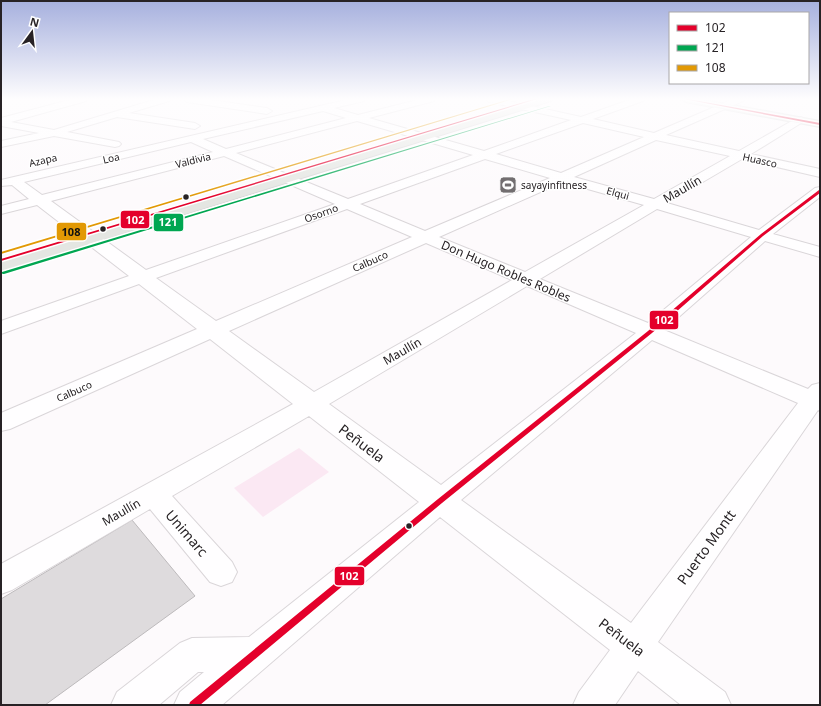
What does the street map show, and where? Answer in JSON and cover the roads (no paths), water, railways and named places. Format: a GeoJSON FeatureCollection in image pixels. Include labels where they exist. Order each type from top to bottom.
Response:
{"type":"FeatureCollection","features":[{"type":"Feature","properties":{"kind":"main road"},"geometry":{"type":"LineString","coordinates":[[1,266],[88,237],[434,132]]}},
{"type":"Feature","properties":{"kind":"main road"},"geometry":{"type":"LineString","coordinates":[[1,260],[88,237]]}},
{"type":"Feature","properties":{"kind":"street"},"geometry":{"type":"LineString","coordinates":[[49,132],[119,143],[92,149]]}},
{"type":"Feature","properties":{"kind":"street"},"geometry":{"type":"LineString","coordinates":[[1,144],[57,132]]}},
{"type":"Feature","properties":{"kind":"street","name":"Loa"},"geometry":{"type":"LineString","coordinates":[[7,182],[190,132]]}},
{"type":"Feature","properties":{"kind":"street","name":"Don Hugo Robles Robles"},"geometry":{"type":"LineString","coordinates":[[199,132],[225,152],[650,332],[817,398]]}},
{"type":"Feature","properties":{"kind":"street","name":"Valdivia"},"geometry":{"type":"LineString","coordinates":[[1,210],[303,132]]}},
{"type":"Feature","properties":{"kind":"street","name":"Elqui"},"geometry":{"type":"LineString","coordinates":[[406,132],[820,252]]}},
{"type":"Feature","properties":{"kind":"street","name":"Osorno"},"geometry":{"type":"LineString","coordinates":[[1,328],[549,132]]}},
{"type":"Feature","properties":{"kind":"street","name":"Huasco"},"geometry":{"type":"LineString","coordinates":[[637,132],[820,173]]}},
{"type":"Feature","properties":{"kind":"street","name":"Calbuco"},"geometry":{"type":"LineString","coordinates":[[1,423],[664,132]]}},
{"type":"Feature","properties":{"kind":"street","name":"Maullín"},"geometry":{"type":"LineString","coordinates":[[1,580],[311,404],[740,155],[790,132]]}},
{"type":"Feature","properties":{"kind":"street","name":"Peñuela"},"geometry":{"type":"LineString","coordinates":[[7,182],[39,200],[712,705]]}},
{"type":"Feature","properties":{"kind":"street"},"geometry":{"type":"LineString","coordinates":[[193,705],[440,501],[650,332],[762,235],[820,191]]}},
{"type":"Feature","properties":{"kind":"street","name":"Puerto Montt"},"geometry":{"type":"LineString","coordinates":[[592,705],[817,398]]}},
{"type":"Feature","properties":{"kind":"street","name":"Unimarc"},"geometry":{"type":"LineString","coordinates":[[153,494],[221,572]]}},
{"type":"Feature","properties":{"kind":"street"},"geometry":{"type":"LineString","coordinates":[[130,705],[192,655],[255,654]]}},
{"type":"Feature","properties":{"kind":"place","name":"sayayinfitness"},"geometry":{"type":"Point","coordinates":[508,185]}}]}
